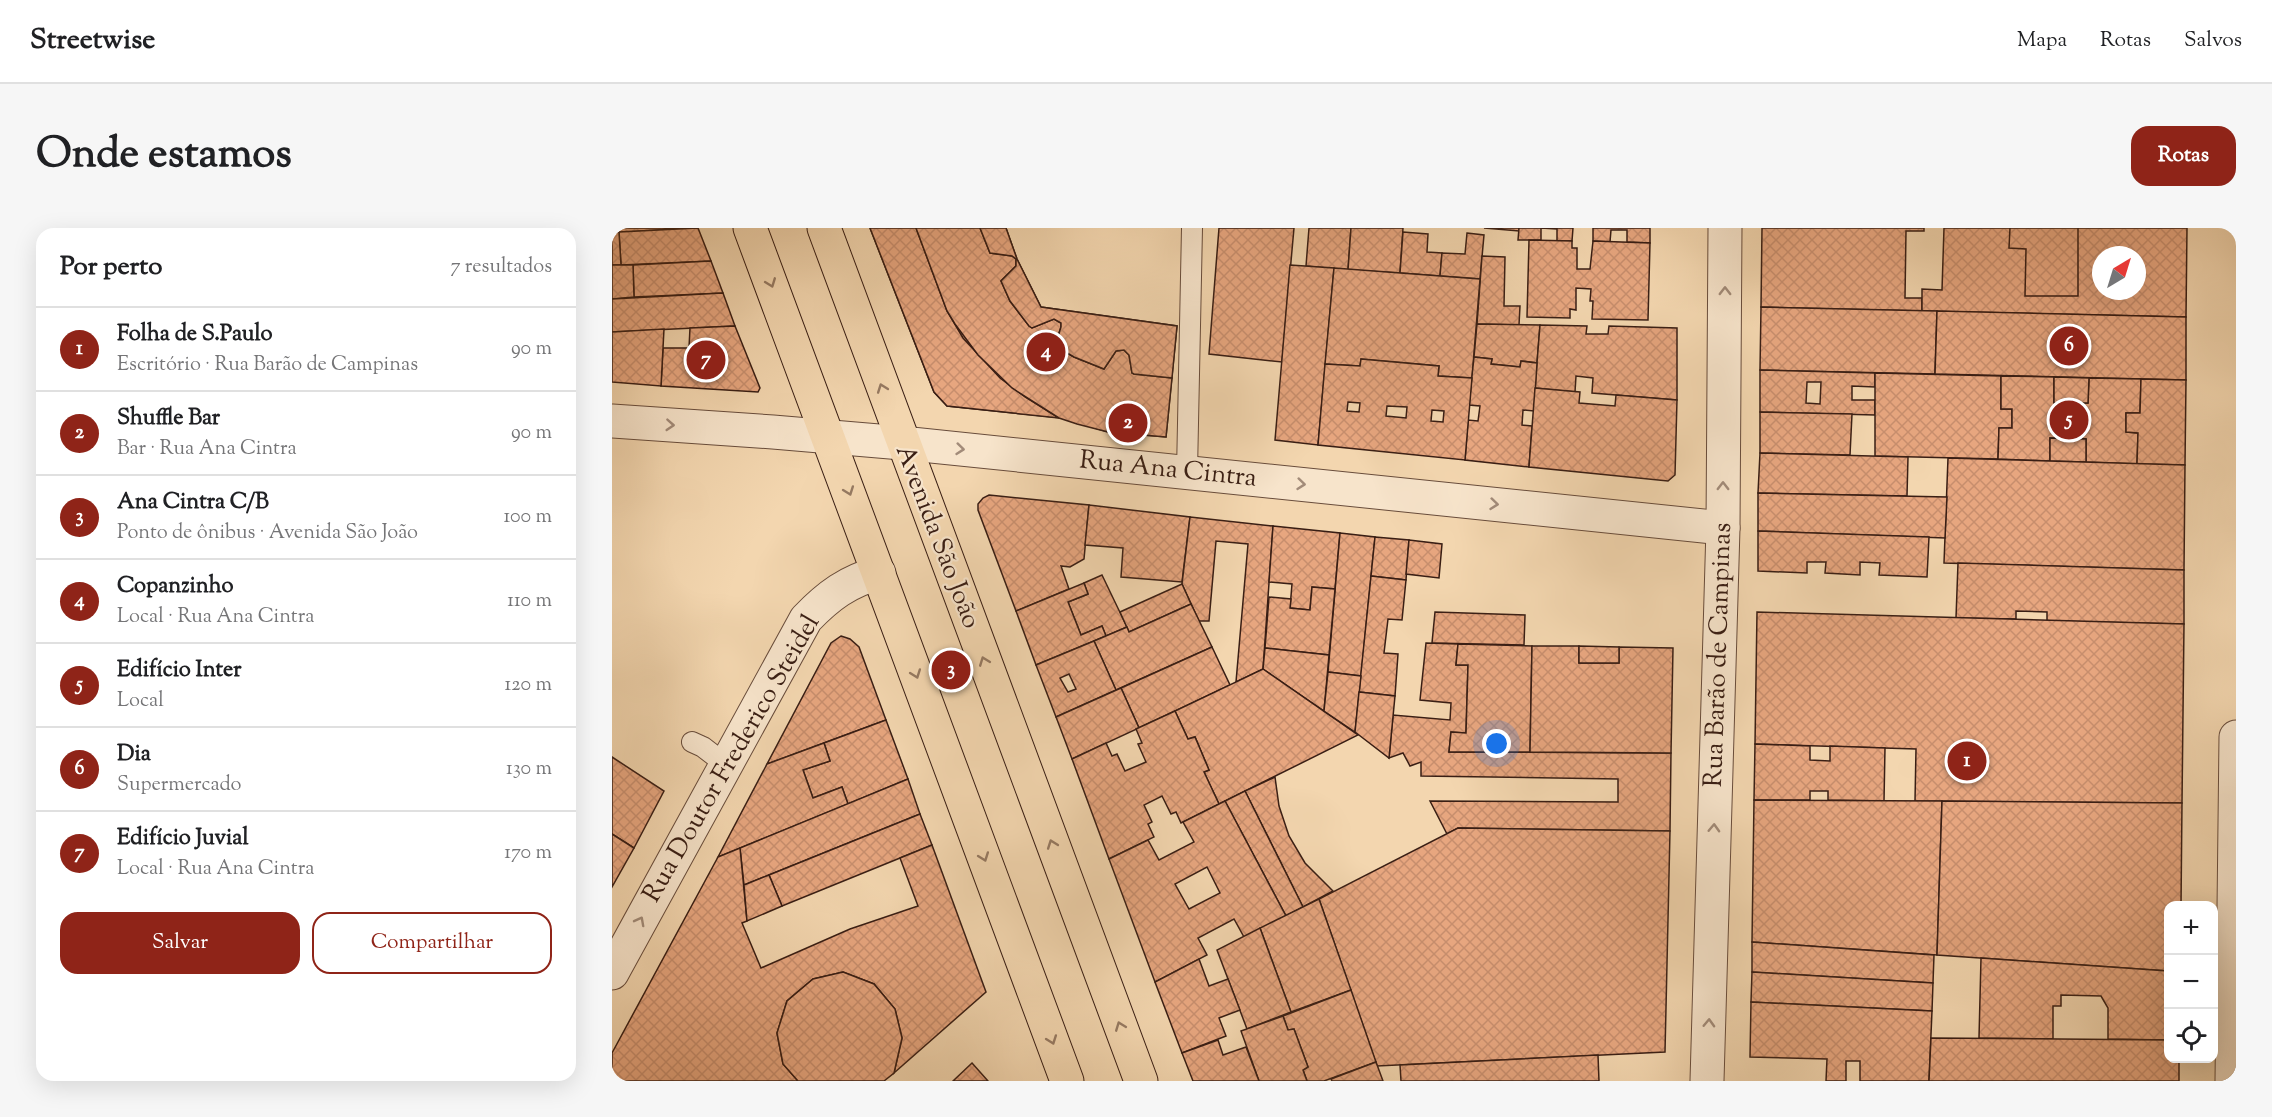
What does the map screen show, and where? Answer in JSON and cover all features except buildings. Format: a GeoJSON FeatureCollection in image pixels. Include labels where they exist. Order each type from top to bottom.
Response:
{"type":"FeatureCollection","features":[{"type":"Feature","properties":{"kind":"main road"},"geometry":{"type":"LineString","coordinates":[[750,228],[1067,1081]]}},
{"type":"Feature","properties":{"kind":"main road","name":"Avenida São João"},"geometry":{"type":"LineString","coordinates":[[824,228],[1141,1081]]}},
{"type":"Feature","properties":{"kind":"street","name":"Rua Barão de Campinas"},"geometry":{"type":"LineString","coordinates":[[1707,1081],[1723,528],[1725,228]]}},
{"type":"Feature","properties":{"kind":"street","name":"Rua Ana Cintra"},"geometry":{"type":"LineString","coordinates":[[612,422],[902,443],[1723,528]]}},
{"type":"Feature","properties":{"kind":"street","name":"Rua Doutor Frederico Steidel"},"geometry":{"type":"LineString","coordinates":[[616,957],[806,619],[836,591],[862,577],[879,573]]}},
{"type":"Feature","properties":{"kind":"street"},"geometry":{"type":"LineString","coordinates":[[2232,1081],[2236,737]]}},
{"type":"Feature","properties":{"kind":"lane"},"geometry":{"type":"LineString","coordinates":[[1187,472],[1192,228]]}},
{"type":"Feature","properties":{"kind":"lane"},"geometry":{"type":"LineString","coordinates":[[692,742],[703,747],[725,764]]}},
{"type":"Feature","properties":{"kind":"place","name":"Dia"},"geometry":{"type":"Point","coordinates":[2069,346]}},
{"type":"Feature","properties":{"kind":"place","name":"Copanzinho"},"geometry":{"type":"Point","coordinates":[1046,352]}},
{"type":"Feature","properties":{"kind":"place","name":"Edifício Juvial"},"geometry":{"type":"Point","coordinates":[706,360]}},
{"type":"Feature","properties":{"kind":"place","name":"Edifício Inter"},"geometry":{"type":"Point","coordinates":[2069,420]}},
{"type":"Feature","properties":{"kind":"place","name":"Shuffle Bar"},"geometry":{"type":"Point","coordinates":[1128,423]}},
{"type":"Feature","properties":{"kind":"place","name":"Ana Cintra C/B"},"geometry":{"type":"Point","coordinates":[951,670]}},
{"type":"Feature","properties":{"kind":"place","name":"Folha de S.Paulo"},"geometry":{"type":"Point","coordinates":[1967,761]}}]}
